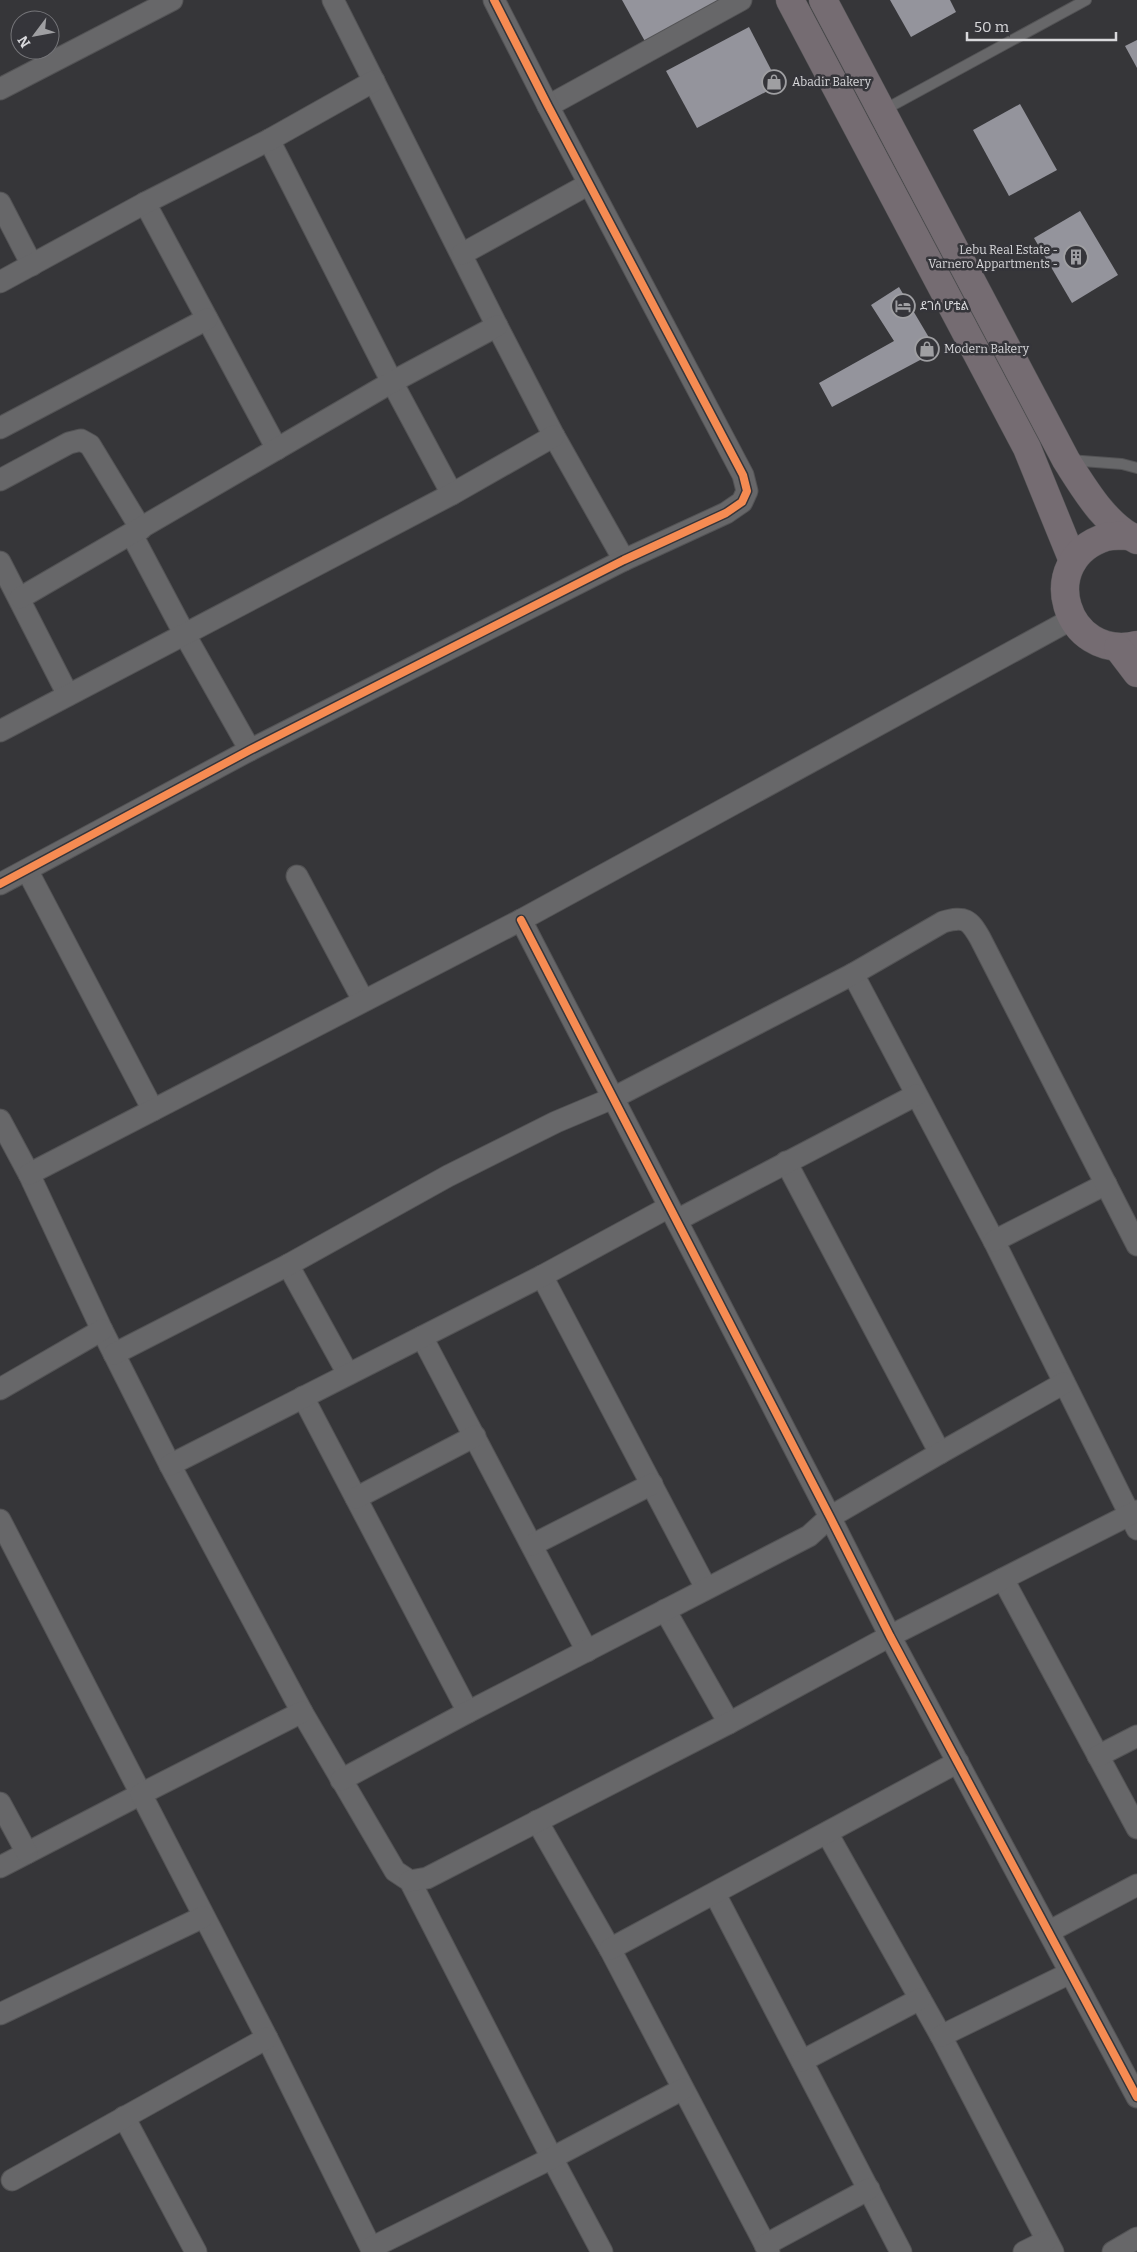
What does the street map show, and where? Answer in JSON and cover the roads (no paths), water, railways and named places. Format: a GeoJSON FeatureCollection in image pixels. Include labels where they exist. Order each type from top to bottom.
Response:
{"type":"FeatureCollection","features":[{"type":"Feature","properties":{"kind":"main road"},"geometry":{"type":"LineString","coordinates":[[790,0],[1027,448],[1073,561]]}},
{"type":"Feature","properties":{"kind":"main road"},"geometry":{"type":"LineString","coordinates":[[823,0],[1066,460],[1095,504],[1133,538]]}},
{"type":"Feature","properties":{"kind":"main road"},"geometry":{"type":"LineString","coordinates":[[1133,538],[1108,537],[1088,545],[1073,561],[1066,580],[1065,600],[1072,619],[1091,640],[1128,646],[1137,673]]}},
{"type":"Feature","properties":{"kind":"street"},"geometry":{"type":"LineString","coordinates":[[0,89],[172,0]]}},
{"type":"Feature","properties":{"kind":"street"},"geometry":{"type":"LineString","coordinates":[[333,0],[554,436],[624,560]]}},
{"type":"Feature","properties":{"kind":"street"},"geometry":{"type":"LineString","coordinates":[[0,884],[250,750],[624,560],[726,513],[742,502],[747,491],[743,475],[494,0]]}},
{"type":"Feature","properties":{"kind":"street"},"geometry":{"type":"LineString","coordinates":[[548,106],[741,0]]}},
{"type":"Feature","properties":{"kind":"street"},"geometry":{"type":"LineString","coordinates":[[0,282],[145,203],[269,140],[374,80]]}},
{"type":"Feature","properties":{"kind":"street"},"geometry":{"type":"LineString","coordinates":[[269,140],[392,382],[452,494]]}},
{"type":"Feature","properties":{"kind":"street"},"geometry":{"type":"LineString","coordinates":[[462,254],[589,184]]}},
{"type":"Feature","properties":{"kind":"street"},"geometry":{"type":"LineString","coordinates":[[0,203],[32,265]]}},
{"type":"Feature","properties":{"kind":"street"},"geometry":{"type":"LineString","coordinates":[[145,203],[277,449]]}},
{"type":"Feature","properties":{"kind":"street"},"geometry":{"type":"LineString","coordinates":[[0,428],[207,320]]}},
{"type":"Feature","properties":{"kind":"street"},"geometry":{"type":"LineString","coordinates":[[20,598],[137,532],[392,382],[497,326]]}},
{"type":"Feature","properties":{"kind":"street"},"geometry":{"type":"LineString","coordinates":[[0,731],[452,494],[554,436]]}},
{"type":"Feature","properties":{"kind":"street"},"geometry":{"type":"LineString","coordinates":[[0,480],[69,442],[81,440],[90,445],[137,532],[185,635],[250,750]]}},
{"type":"Feature","properties":{"kind":"street"},"geometry":{"type":"LineString","coordinates":[[0,562],[68,695]]}},
{"type":"Feature","properties":{"kind":"street"},"geometry":{"type":"LineString","coordinates":[[29,1174],[521,920],[1072,619]]}},
{"type":"Feature","properties":{"kind":"street"},"geometry":{"type":"LineString","coordinates":[[27,870],[153,1110]]}},
{"type":"Feature","properties":{"kind":"street"},"geometry":{"type":"LineString","coordinates":[[297,876],[364,1000]]}},
{"type":"Feature","properties":{"kind":"street"},"geometry":{"type":"LineString","coordinates":[[114,1354],[288,1265],[456,1172],[556,1122],[613,1098],[853,974],[943,922],[956,918],[966,919],[980,938],[1137,1245]]}},
{"type":"Feature","properties":{"kind":"street"},"geometry":{"type":"LineString","coordinates":[[521,920],[890,1636],[1050,1931],[1137,2097]]}},
{"type":"Feature","properties":{"kind":"street"},"geometry":{"type":"LineString","coordinates":[[410,1881],[427,1878],[729,1723],[890,1636],[1002,1579],[1135,1518],[1064,1383],[994,1241],[853,974]]}},
{"type":"Feature","properties":{"kind":"street"},"geometry":{"type":"LineString","coordinates":[[170,1465],[542,1276],[786,1162],[916,1095]]}},
{"type":"Feature","properties":{"kind":"street"},"geometry":{"type":"LineString","coordinates":[[3,1132],[29,1174],[102,1330],[170,1465],[302,1712],[395,1872],[410,1881],[602,2252]]}},
{"type":"Feature","properties":{"kind":"street"},"geometry":{"type":"LineString","coordinates":[[786,1162],[940,1453]]}},
{"type":"Feature","properties":{"kind":"street"},"geometry":{"type":"LineString","coordinates":[[994,1241],[1106,1184]]}},
{"type":"Feature","properties":{"kind":"street"},"geometry":{"type":"LineString","coordinates":[[288,1265],[348,1374]]}},
{"type":"Feature","properties":{"kind":"street"},"geometry":{"type":"LineString","coordinates":[[542,1276],[706,1588]]}},
{"type":"Feature","properties":{"kind":"street"},"geometry":{"type":"LineString","coordinates":[[0,1389],[102,1330]]}},
{"type":"Feature","properties":{"kind":"street"},"geometry":{"type":"LineString","coordinates":[[422,1337],[587,1651]]}},
{"type":"Feature","properties":{"kind":"street"},"geometry":{"type":"LineString","coordinates":[[340,1780],[809,1536],[830,1517],[1064,1383]]}},
{"type":"Feature","properties":{"kind":"street"},"geometry":{"type":"LineString","coordinates":[[303,1397],[468,1712]]}},
{"type":"Feature","properties":{"kind":"street"},"geometry":{"type":"LineString","coordinates":[[356,1498],[475,1436]]}},
{"type":"Feature","properties":{"kind":"street"},"geometry":{"type":"LineString","coordinates":[[532,1545],[652,1484]]}},
{"type":"Feature","properties":{"kind":"street"},"geometry":{"type":"LineString","coordinates":[[0,1520],[267,2038],[372,2250],[684,2089]]}},
{"type":"Feature","properties":{"kind":"street"},"geometry":{"type":"LineString","coordinates":[[1002,1579],[1137,1828]]}},
{"type":"Feature","properties":{"kind":"street"},"geometry":{"type":"LineString","coordinates":[[665,1610],[729,1723]]}},
{"type":"Feature","properties":{"kind":"street"},"geometry":{"type":"LineString","coordinates":[[0,1867],[302,1712]]}},
{"type":"Feature","properties":{"kind":"street"},"geometry":{"type":"LineString","coordinates":[[1098,1756],[1137,1736]]}},
{"type":"Feature","properties":{"kind":"street"},"geometry":{"type":"LineString","coordinates":[[610,1949],[958,1762]]}},
{"type":"Feature","properties":{"kind":"street"},"geometry":{"type":"LineString","coordinates":[[0,1803],[27,1853]]}},
{"type":"Feature","properties":{"kind":"street"},"geometry":{"type":"LineString","coordinates":[[537,1821],[610,1949],[767,2249],[868,2189]]}},
{"type":"Feature","properties":{"kind":"street"},"geometry":{"type":"LineString","coordinates":[[827,1833],[941,2036],[1050,2246],[1024,2252]]}},
{"type":"Feature","properties":{"kind":"street"},"geometry":{"type":"LineString","coordinates":[[1050,1931],[1137,1885]]}},
{"type":"Feature","properties":{"kind":"street"},"geometry":{"type":"LineString","coordinates":[[715,1894],[901,2252]]}},
{"type":"Feature","properties":{"kind":"street"},"geometry":{"type":"LineString","coordinates":[[0,2014],[203,1916]]}},
{"type":"Feature","properties":{"kind":"street"},"geometry":{"type":"LineString","coordinates":[[941,2036],[1070,1972]]}},
{"type":"Feature","properties":{"kind":"street"},"geometry":{"type":"LineString","coordinates":[[802,2061],[920,1999]]}},
{"type":"Feature","properties":{"kind":"street"},"geometry":{"type":"LineString","coordinates":[[12,2180],[267,2038]]}},
{"type":"Feature","properties":{"kind":"street"},"geometry":{"type":"LineString","coordinates":[[124,2117],[196,2252]]}},
{"type":"Feature","properties":{"kind":"street"},"geometry":{"type":"LineString","coordinates":[[1113,2252],[1137,2238]]}},
{"type":"Feature","properties":{"kind":"lane"},"geometry":{"type":"LineString","coordinates":[[881,112],[1086,0]]}},
{"type":"Feature","properties":{"kind":"lane"},"geometry":{"type":"LineString","coordinates":[[1066,460],[1122,464],[1137,468]]}},
{"type":"Feature","properties":{"kind":"place","name":"Abadir Bakery"},"geometry":{"type":"Point","coordinates":[774,82]}},
{"type":"Feature","properties":{"kind":"place","name":"Lebu Real Estate - Varnero Appartments -"},"geometry":{"type":"Point","coordinates":[1076,257]}},
{"type":"Feature","properties":{"kind":"place","name":"ደገሰ ሆቴል"},"geometry":{"type":"Point","coordinates":[903,306]}},
{"type":"Feature","properties":{"kind":"place","name":"Modern Bakery"},"geometry":{"type":"Point","coordinates":[927,349]}}]}
